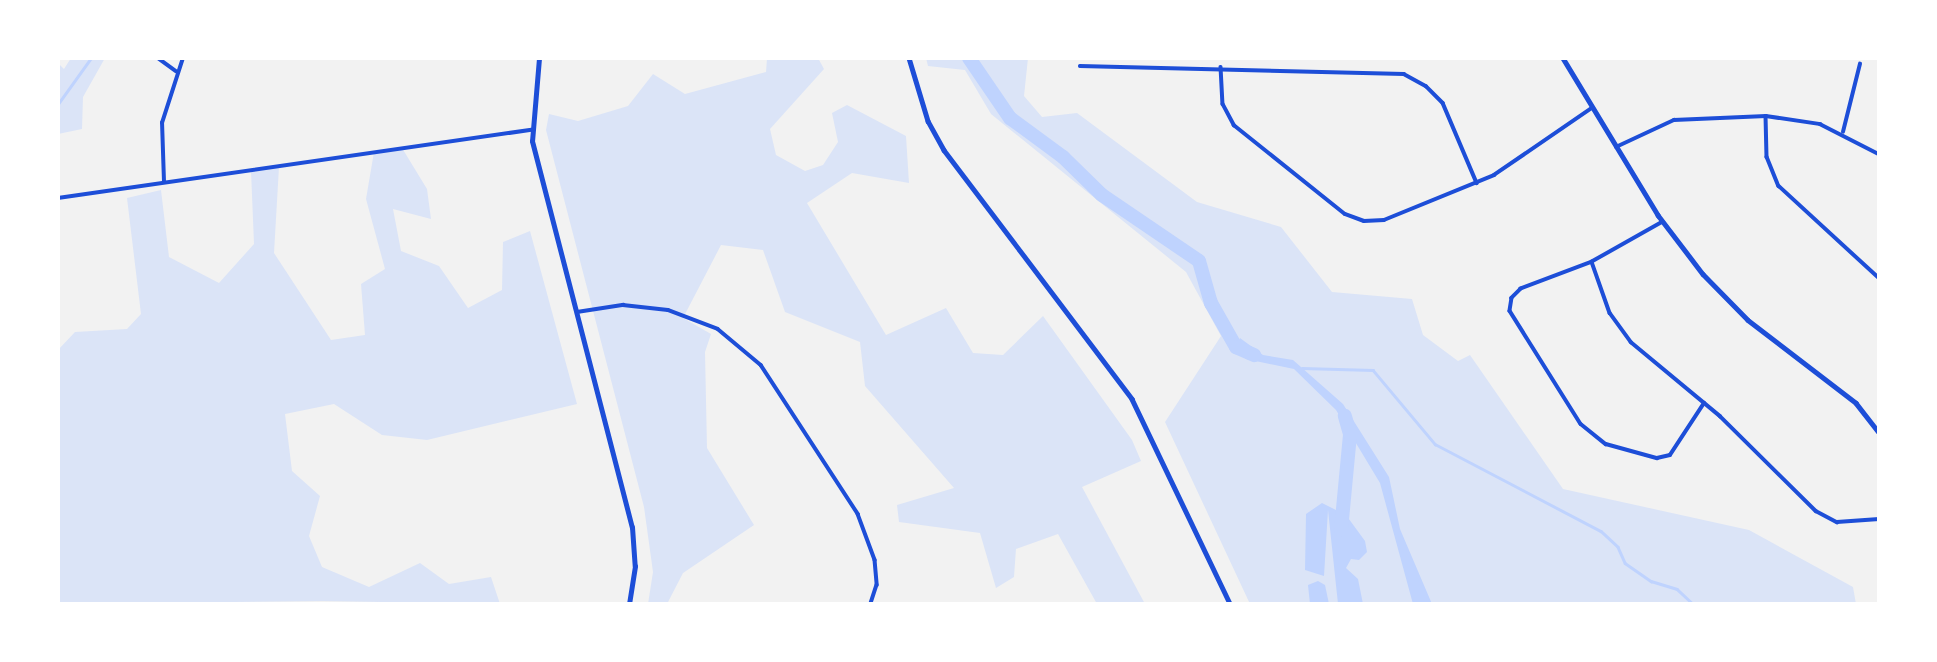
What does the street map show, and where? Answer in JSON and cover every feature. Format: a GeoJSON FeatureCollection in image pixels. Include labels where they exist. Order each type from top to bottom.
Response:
{"type":"FeatureCollection","features":[{"type":"Feature","properties":{"kind":"main road"},"geometry":{"type":"LineString","coordinates":[[539,58],[531,130],[575,312],[632,527],[635,566],[629,604]]}},
{"type":"Feature","properties":{"kind":"street"},"geometry":{"type":"LineString","coordinates":[[158,58],[176,72]]}},
{"type":"Feature","properties":{"kind":"street"},"geometry":{"type":"LineString","coordinates":[[164,182],[162,123],[176,72],[183,58]]}},
{"type":"Feature","properties":{"kind":"street"},"geometry":{"type":"LineString","coordinates":[[909,58],[928,121],[944,150],[1132,398],[1230,604]]}},
{"type":"Feature","properties":{"kind":"street"},"geometry":{"type":"LineString","coordinates":[[1563,58],[1662,222],[1722,295],[1776,343],[1856,403],[1879,432]]}},
{"type":"Feature","properties":{"kind":"street"},"geometry":{"type":"LineString","coordinates":[[1843,132],[1860,64]]}},
{"type":"Feature","properties":{"kind":"street"},"geometry":{"type":"LineString","coordinates":[[1080,65],[1388,71],[1416,79],[1435,93],[1449,113],[1477,183]]}},
{"type":"Feature","properties":{"kind":"street"},"geometry":{"type":"LineString","coordinates":[[1221,67],[1223,104],[1234,125],[1355,218],[1384,220],[1477,183],[1511,165],[1592,108]]}},
{"type":"Feature","properties":{"kind":"street"},"geometry":{"type":"LineString","coordinates":[[1616,147],[1674,120],[1766,116],[1797,118],[1843,132],[1879,154]]}},
{"type":"Feature","properties":{"kind":"street"},"geometry":{"type":"LineString","coordinates":[[1766,116],[1767,157],[1779,186],[1879,278]]}},
{"type":"Feature","properties":{"kind":"street"},"geometry":{"type":"LineString","coordinates":[[58,198],[531,130]]}},
{"type":"Feature","properties":{"kind":"street"},"geometry":{"type":"LineString","coordinates":[[1662,222],[1592,262],[1521,289],[1510,304],[1512,318],[1581,424],[1606,444],[1664,458],[1675,450],[1704,403]]}},
{"type":"Feature","properties":{"kind":"street"},"geometry":{"type":"LineString","coordinates":[[1592,262],[1610,313],[1630,342],[1704,403],[1820,514],[1846,523],[1879,519]]}},
{"type":"Feature","properties":{"kind":"street"},"geometry":{"type":"LineString","coordinates":[[575,312],[623,305],[668,310],[718,329],[753,357],[773,379],[858,514],[875,560],[877,585],[871,604]]}},
{"type":"Feature","properties":{"kind":"shaded area"},"geometry":{"type":"Polygon","coordinates":[[[71,58],[105,58],[83,97],[82,129],[58,134],[58,63],[64,69],[71,58]]]}},
{"type":"Feature","properties":{"kind":"shaded area"},"geometry":{"type":"Polygon","coordinates":[[[767,58],[818,58],[824,69],[770,129],[776,155],[805,171],[823,165],[838,142],[832,113],[847,105],[906,136],[909,183],[852,173],[807,203],[886,335],[946,308],[973,353],[1003,355],[1043,316],[1132,440],[1141,461],[1082,487],[1145,604],[1097,604],[1058,534],[1016,549],[1014,577],[996,588],[980,533],[899,522],[897,505],[954,488],[865,386],[860,342],[785,312],[763,250],[721,245],[683,318],[711,334],[705,352],[707,448],[754,525],[683,573],[667,604],[648,604],[653,572],[644,507],[546,130],[549,114],[578,121],[628,106],[653,74],[685,94],[766,72],[767,58]]]}},
{"type":"Feature","properties":{"kind":"shaded area"},"geometry":{"type":"Polygon","coordinates":[[[926,58],[1028,58],[1024,96],[1042,117],[1077,113],[1197,202],[1281,227],[1332,292],[1412,299],[1423,335],[1458,361],[1470,355],[1563,489],[1749,530],[1853,587],[1856,604],[1250,604],[1165,422],[1221,336],[1186,272],[991,114],[965,70],[928,66],[926,58]]]}},
{"type":"Feature","properties":{"kind":"shaded area"},"geometry":{"type":"Polygon","coordinates":[[[402,148],[427,189],[431,219],[393,209],[401,251],[439,266],[468,308],[502,290],[503,242],[530,231],[577,404],[427,440],[382,435],[334,404],[285,414],[292,471],[320,496],[309,536],[322,567],[369,587],[420,563],[449,584],[491,577],[500,604],[323,601],[58,604],[58,350],[75,332],[127,329],[141,314],[127,198],[161,190],[169,257],[219,283],[254,244],[251,171],[279,167],[274,253],[331,340],[365,335],[361,284],[385,269],[366,199],[374,152],[402,148]]]}},
{"type":"Feature","properties":{"kind":"water"},"geometry":{"type":"Polygon","coordinates":[[[1240,338],[1263,355],[1293,360],[1343,404],[1389,477],[1400,529],[1432,604],[1413,604],[1380,483],[1336,410],[1294,369],[1246,359],[1236,350],[1240,338]]]}},
{"type":"Feature","properties":{"kind":"water"},"geometry":{"type":"Polygon","coordinates":[[[1322,503],[1346,515],[1365,541],[1367,552],[1359,560],[1351,559],[1346,568],[1358,579],[1363,604],[1338,604],[1328,510],[1324,576],[1305,570],[1306,514],[1322,503]]]}},
{"type":"Feature","properties":{"kind":"water"},"geometry":{"type":"Polygon","coordinates":[[[1318,581],[1325,585],[1329,604],[1310,604],[1308,585],[1318,581]]]}},
{"type":"Feature","properties":{"kind":"waterway"},"geometry":{"type":"LineString","coordinates":[[58,104],[91,58]]}},
{"type":"Feature","properties":{"kind":"waterway"},"geometry":{"type":"LineString","coordinates":[[969,58],[1010,118],[1063,157],[1102,195],[1199,261],[1211,303],[1236,347],[1254,355]]}},
{"type":"Feature","properties":{"kind":"waterway"},"geometry":{"type":"LineString","coordinates":[[1302,368],[1373,370],[1435,444],[1601,531],[1618,547],[1625,563],[1651,581],[1677,589],[1693,604]]}},
{"type":"Feature","properties":{"kind":"waterway"},"geometry":{"type":"LineString","coordinates":[[1341,530],[1350,434],[1345,416]]}}]}
